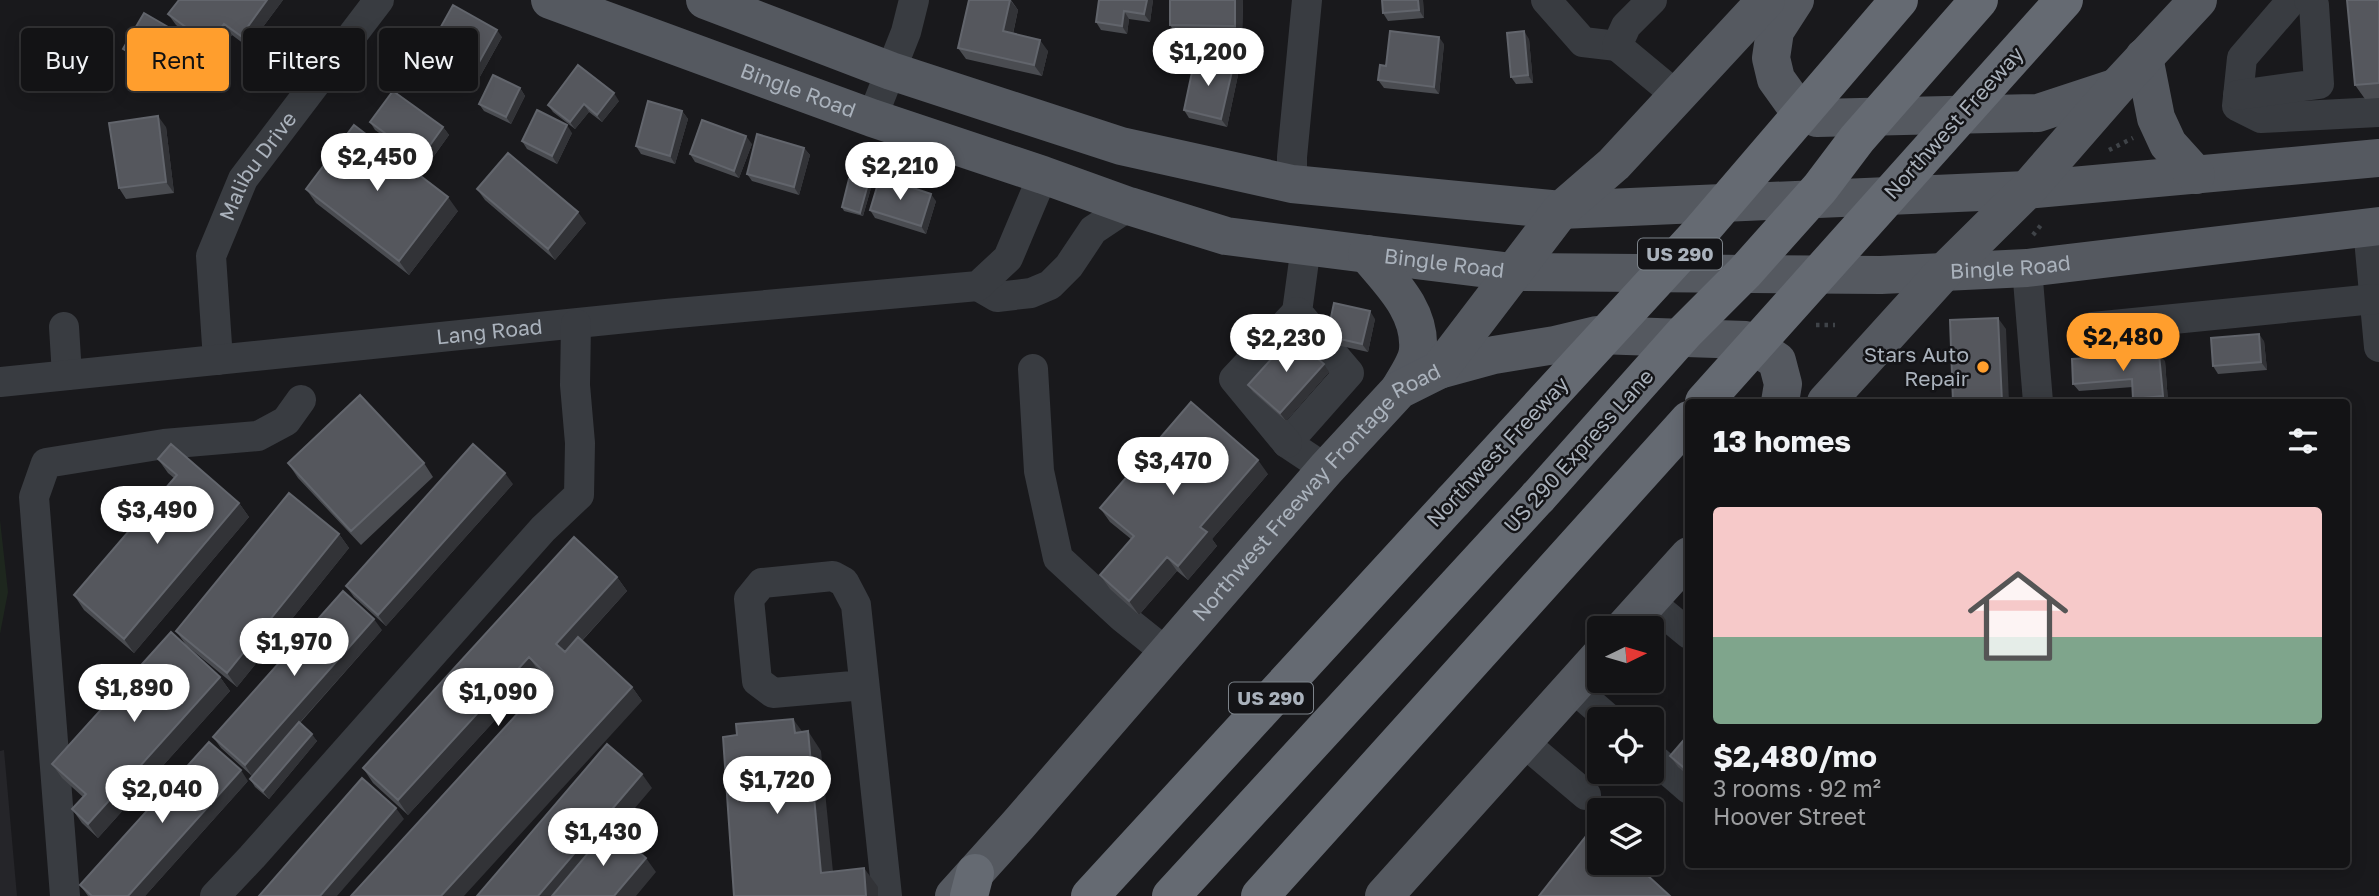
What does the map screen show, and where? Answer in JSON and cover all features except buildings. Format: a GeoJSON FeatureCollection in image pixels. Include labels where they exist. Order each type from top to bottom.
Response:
{"type":"FeatureCollection","features":[{"type":"Feature","properties":{"kind":"highway","name":"Northwest Freeway"},"geometry":{"type":"LineString","coordinates":[[1090,896],[1701,231],[1899,0]]}},
{"type":"Feature","properties":{"kind":"highway","name":"US 290 Express Lane"},"geometry":{"type":"LineString","coordinates":[[1171,896],[1538,497],[1685,332],[1745,272],[1812,198],[1857,139],[1979,0]]}},
{"type":"Feature","properties":{"kind":"highway","name":"Northwest Freeway"},"geometry":{"type":"LineString","coordinates":[[1707,399],[2064,0]]}},
{"type":"Feature","properties":{"kind":"highway"},"geometry":{"type":"LineString","coordinates":[[1260,896],[1685,424]]}},
{"type":"Feature","properties":{"kind":"main road","name":"Bingle Road"},"geometry":{"type":"LineString","coordinates":[[550,0],[872,118],[1129,206],[1226,236],[1367,254],[1512,272],[1881,275],[2027,268],[2373,227]]}},
{"type":"Feature","properties":{"kind":"main road"},"geometry":{"type":"LineString","coordinates":[[705,0],[891,71],[1121,146],[1280,182]]}},
{"type":"Feature","properties":{"kind":"main road","name":"Northwest Freeway Frontage Road"},"geometry":{"type":"LineString","coordinates":[[966,888],[1326,469],[1399,390],[1439,370],[1561,210],[1614,164],[1766,0]]}},
{"type":"Feature","properties":{"kind":"main road"},"geometry":{"type":"LineString","coordinates":[[1795,0],[1775,32],[1771,58],[1776,79],[1799,111],[1817,118],[2038,113],[2116,88]]}},
{"type":"Feature","properties":{"kind":"main road"},"geometry":{"type":"LineString","coordinates":[[1829,399],[1942,272],[2026,190],[2198,0]]}},
{"type":"Feature","properties":{"kind":"main road"},"geometry":{"type":"LineString","coordinates":[[2144,57],[2157,118],[2168,144],[2196,174]]}},
{"type":"Feature","properties":{"kind":"main road"},"geometry":{"type":"LineString","coordinates":[[1043,175],[1072,165],[1093,166],[1561,210],[2026,190],[2379,158]]}},
{"type":"Feature","properties":{"kind":"main road"},"geometry":{"type":"LineString","coordinates":[[1367,254],[1410,308],[1415,325],[1418,352],[1399,390]]}},
{"type":"Feature","properties":{"kind":"main road"},"geometry":{"type":"LineString","coordinates":[[1439,370],[1494,355],[1597,335],[1746,340],[1777,361],[1783,384],[1780,399]]}},
{"type":"Feature","properties":{"kind":"main road"},"geometry":{"type":"LineString","coordinates":[[1636,614],[1685,560]]}},
{"type":"Feature","properties":{"kind":"main road"},"geometry":{"type":"LineString","coordinates":[[1389,894],[1587,670]]}},
{"type":"Feature","properties":{"kind":"street","name":"Malibu Drive"},"geometry":{"type":"LineString","coordinates":[[218,360],[211,256],[243,179],[379,0]]}},
{"type":"Feature","properties":{"kind":"street"},"geometry":{"type":"LineString","coordinates":[[872,118],[906,32],[914,0]]}},
{"type":"Feature","properties":{"kind":"street"},"geometry":{"type":"LineString","coordinates":[[1280,182],[1292,156],[1307,0]]}},
{"type":"Feature","properties":{"kind":"street"},"geometry":{"type":"LineString","coordinates":[[1546,0],[1583,42],[1617,46],[1676,95]]}},
{"type":"Feature","properties":{"kind":"street"},"geometry":{"type":"LineString","coordinates":[[1617,46],[1626,26],[1652,0]]}},
{"type":"Feature","properties":{"kind":"street"},"geometry":{"type":"LineString","coordinates":[[2238,101],[2242,58],[2292,0]]}},
{"type":"Feature","properties":{"kind":"street"},"geometry":{"type":"LineString","coordinates":[[2238,101],[2319,84],[2314,5],[2309,0]]}},
{"type":"Feature","properties":{"kind":"street"},"geometry":{"type":"LineString","coordinates":[[2238,101],[2261,118],[2379,112]]}},
{"type":"Feature","properties":{"kind":"street"},"geometry":{"type":"LineString","coordinates":[[978,286],[1008,258],[1043,175]]}},
{"type":"Feature","properties":{"kind":"street","name":"Lang Road"},"geometry":{"type":"LineString","coordinates":[[0,382],[978,286],[997,297],[1031,293],[1050,285],[1069,266],[1093,230],[1129,206]]}},
{"type":"Feature","properties":{"kind":"street"},"geometry":{"type":"LineString","coordinates":[[2373,227],[2374,299],[2379,347]]}},
{"type":"Feature","properties":{"kind":"street"},"geometry":{"type":"LineString","coordinates":[[1306,246],[1297,312],[1234,379],[1287,443],[1326,469]]}},
{"type":"Feature","properties":{"kind":"street"},"geometry":{"type":"LineString","coordinates":[[2027,268],[2038,399]]}},
{"type":"Feature","properties":{"kind":"street"},"geometry":{"type":"LineString","coordinates":[[2093,327],[2374,299]]}},
{"type":"Feature","properties":{"kind":"street"},"geometry":{"type":"LineString","coordinates":[[1287,443],[1349,373],[1297,312]]}},
{"type":"Feature","properties":{"kind":"street"},"geometry":{"type":"LineString","coordinates":[[215,896],[543,529],[579,495],[576,324]]}},
{"type":"Feature","properties":{"kind":"street"},"geometry":{"type":"LineString","coordinates":[[64,327],[67,375]]}},
{"type":"Feature","properties":{"kind":"street"},"geometry":{"type":"LineString","coordinates":[[1033,369],[1040,471],[1058,558],[1122,617],[1167,653]]}},
{"type":"Feature","properties":{"kind":"street"},"geometry":{"type":"LineString","coordinates":[[65,896],[34,497],[46,463],[164,444],[258,436],[286,421],[301,400]]}},
{"type":"Feature","properties":{"kind":"street"},"geometry":{"type":"LineString","coordinates":[[864,685],[773,693],[757,681],[749,599],[762,583],[833,576],[844,582],[856,605],[887,896]]}},
{"type":"Feature","properties":{"kind":"street"},"geometry":{"type":"LineString","coordinates":[[1636,614],[1685,632]]}},
{"type":"Feature","properties":{"kind":"street"},"geometry":{"type":"LineString","coordinates":[[1572,687],[1595,707]]}},
{"type":"Feature","properties":{"kind":"street"},"geometry":{"type":"LineString","coordinates":[[1522,741],[1586,795]]}},
{"type":"Feature","properties":{"kind":"street"},"geometry":{"type":"LineString","coordinates":[[1664,767],[1685,786]]}},
{"type":"Feature","properties":{"kind":"path"},"geometry":{"type":"LineString","coordinates":[[2098,151],[2108,150],[2137,136]]}},
{"type":"Feature","properties":{"kind":"shaded area"},"geometry":{"type":"Polygon","coordinates":[[[0,520],[8,592],[0,634],[0,520]]]}},
{"type":"Feature","properties":{"kind":"shaded area"},"geometry":{"type":"Polygon","coordinates":[[[4,750],[17,896],[0,896],[0,751],[4,750]]]}},
{"type":"Feature","properties":{"kind":"place","name":"Stars Auto Repair"},"geometry":{"type":"Point","coordinates":[1983,367]}}]}
